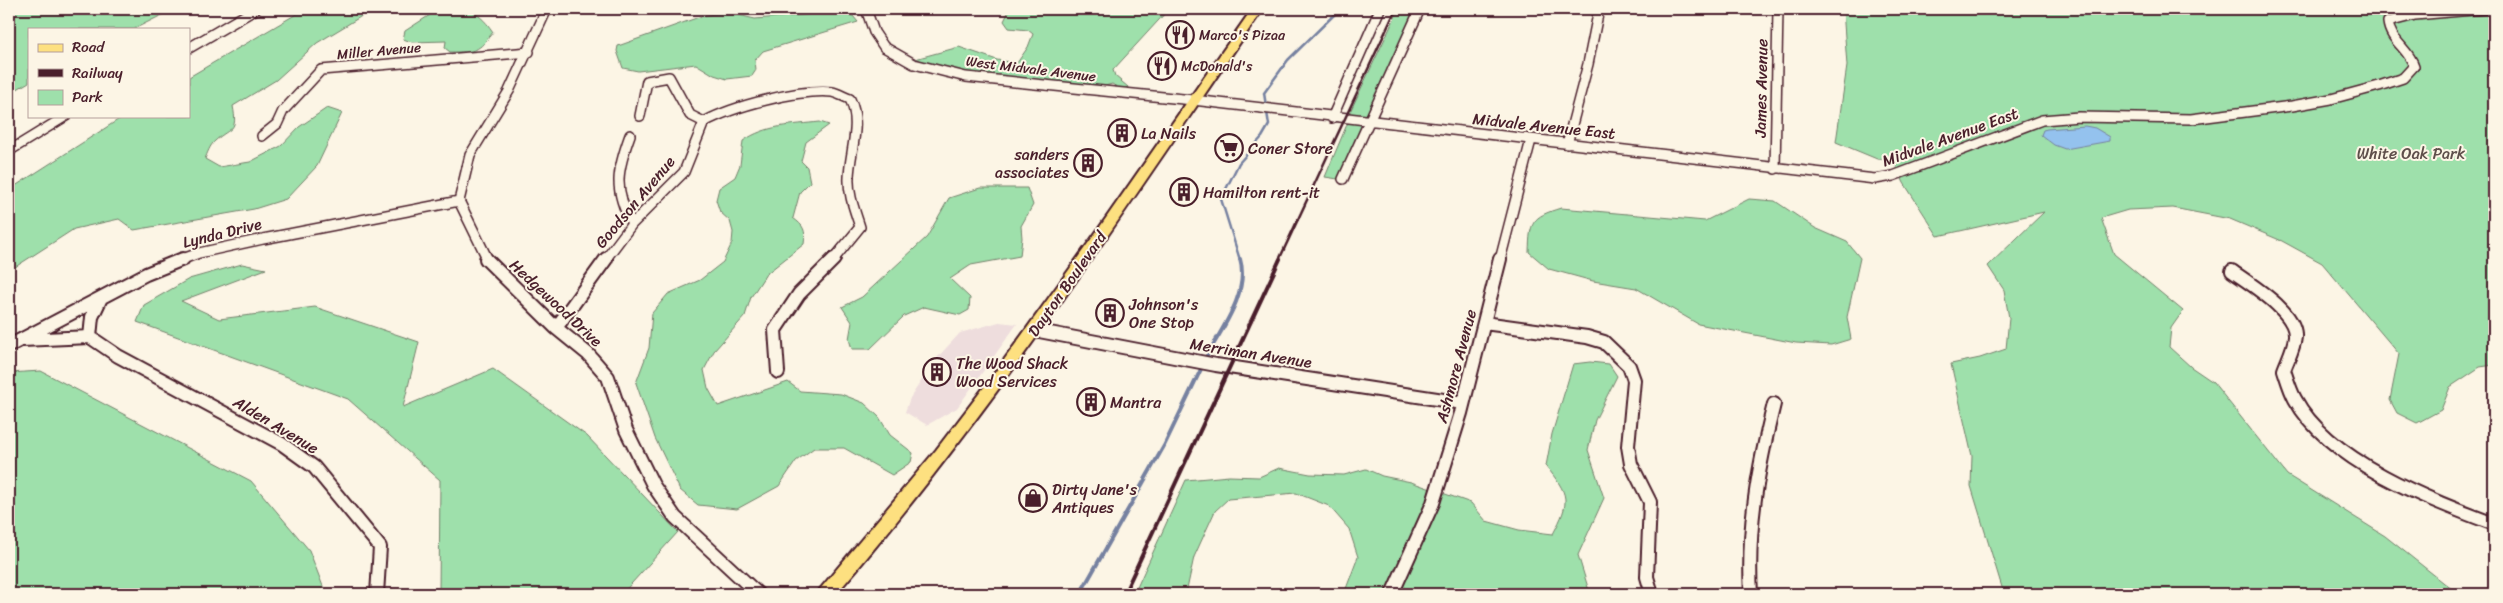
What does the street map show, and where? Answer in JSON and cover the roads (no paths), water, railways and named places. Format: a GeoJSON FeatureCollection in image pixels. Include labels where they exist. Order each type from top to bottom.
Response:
{"type":"FeatureCollection","features":[{"type":"Feature","properties":{"kind":"main road","name":"Dayton Boulevard"},"geometry":{"type":"LineString","coordinates":[[825,594],[951,444],[1087,257],[1257,9]]}},
{"type":"Feature","properties":{"kind":"street"},"geometry":{"type":"LineString","coordinates":[[190,47],[256,9]]}},
{"type":"Feature","properties":{"kind":"street"},"geometry":{"type":"LineString","coordinates":[[459,201],[470,155],[509,91],[529,52],[547,9]]}},
{"type":"Feature","properties":{"kind":"street","name":"West Midvale Avenue"},"geometry":{"type":"LineString","coordinates":[[866,9],[874,32],[884,47],[914,64],[966,77],[1002,82],[1193,100],[1256,109]]}},
{"type":"Feature","properties":{"kind":"street"},"geometry":{"type":"LineString","coordinates":[[1332,118],[1380,9]]}},
{"type":"Feature","properties":{"kind":"street"},"geometry":{"type":"LineString","coordinates":[[1344,180],[1371,122],[1408,32],[1420,9]]}},
{"type":"Feature","properties":{"kind":"street"},"geometry":{"type":"LineString","coordinates":[[1567,144],[1588,64],[1599,9]]}},
{"type":"Feature","properties":{"kind":"street","name":"James Avenue"},"geometry":{"type":"LineString","coordinates":[[1775,169],[1778,9]]}},
{"type":"Feature","properties":{"kind":"street","name":"Midvale Avenue East"},"geometry":{"type":"LineString","coordinates":[[1256,109],[1875,179],[1893,176],[2042,120],[2079,117],[2191,119],[2331,99],[2379,86],[2411,72],[2414,66],[2414,62],[2390,30],[2388,22],[2414,15],[2494,9]]}},
{"type":"Feature","properties":{"kind":"street","name":"Miller Avenue"},"geometry":{"type":"LineString","coordinates":[[262,136],[277,124],[283,111],[321,70],[529,52]]}},
{"type":"Feature","properties":{"kind":"street"},"geometry":{"type":"LineString","coordinates":[[640,116],[647,81],[670,77],[690,115],[704,122],[721,113],[739,107],[821,92],[843,95],[850,99],[855,109],[855,131],[849,180],[860,227],[843,250],[799,294],[775,330],[778,372]]}},
{"type":"Feature","properties":{"kind":"street"},"geometry":{"type":"LineString","coordinates":[[9,151],[63,118]]}},
{"type":"Feature","properties":{"kind":"street","name":"Goodson Avenue"},"geometry":{"type":"LineString","coordinates":[[556,328],[632,224],[684,172],[704,122]]}},
{"type":"Feature","properties":{"kind":"street"},"geometry":{"type":"LineString","coordinates":[[630,135],[616,175],[622,208],[632,224]]}},
{"type":"Feature","properties":{"kind":"street","name":"Ashmore Avenue"},"geometry":{"type":"LineString","coordinates":[[1392,594],[1433,504],[1463,403],[1531,140]]}},
{"type":"Feature","properties":{"kind":"street","name":"Lynda Drive"},"geometry":{"type":"LineString","coordinates":[[13,343],[146,274],[199,253],[459,201]]}},
{"type":"Feature","properties":{"kind":"street","name":"Hedgewood Drive"},"geometry":{"type":"LineString","coordinates":[[459,201],[484,258],[556,328],[588,354],[608,377],[626,430],[652,485],[675,517],[758,594]]}},
{"type":"Feature","properties":{"kind":"street"},"geometry":{"type":"LineString","coordinates":[[2232,271],[2274,303],[2295,331],[2293,344],[2284,370],[2287,383],[2300,408],[2318,428],[2348,453],[2384,477],[2431,500],[2494,524]]}},
{"type":"Feature","properties":{"kind":"street"},"geometry":{"type":"LineString","coordinates":[[13,343],[90,337],[92,318],[101,298]]}},
{"type":"Feature","properties":{"kind":"street"},"geometry":{"type":"LineString","coordinates":[[1484,323],[1587,337],[1604,342],[1629,366],[1634,380],[1628,446],[1631,464],[1650,502],[1647,577],[1652,594]]}},
{"type":"Feature","properties":{"kind":"street","name":"Merriman Avenue"},"geometry":{"type":"LineString","coordinates":[[1034,330],[1198,362],[1463,403]]}},
{"type":"Feature","properties":{"kind":"street","name":"Alden Avenue"},"geometry":{"type":"LineString","coordinates":[[90,337],[118,356],[282,444],[314,467],[380,547],[377,594]]}},
{"type":"Feature","properties":{"kind":"street"},"geometry":{"type":"LineString","coordinates":[[1752,594],[1748,560],[1750,509],[1756,471],[1774,404]]}},
{"type":"Feature","properties":{"kind":"water"},"geometry":{"type":"Polygon","coordinates":[[[2085,126],[2095,128],[2110,137],[2110,141],[2065,149],[2054,145],[2041,135],[2043,130],[2047,129],[2085,126]]]}},
{"type":"Feature","properties":{"kind":"waterway"},"geometry":{"type":"LineString","coordinates":[[1240,260],[1221,199],[1239,163],[1262,137],[1269,125],[1264,93],[1288,60],[1340,9]]}},
{"type":"Feature","properties":{"kind":"waterway"},"geometry":{"type":"LineString","coordinates":[[1205,359],[1232,311],[1237,298],[1241,285],[1240,259]]}},
{"type":"Feature","properties":{"kind":"waterway"},"geometry":{"type":"LineString","coordinates":[[1080,594],[1164,446],[1203,365]]}},
{"type":"Feature","properties":{"kind":"railway"},"geometry":{"type":"LineString","coordinates":[[1279,260],[1396,9]]}},
{"type":"Feature","properties":{"kind":"railway"},"geometry":{"type":"LineString","coordinates":[[1124,594],[1280,259]]}},
{"type":"Feature","properties":{"kind":"place","name":"Marco's Pizaa"},"geometry":{"type":"Point","coordinates":[1180,35]}},
{"type":"Feature","properties":{"kind":"place","name":"McDonald's"},"geometry":{"type":"Point","coordinates":[1162,66]}},
{"type":"Feature","properties":{"kind":"place","name":"La Nails"},"geometry":{"type":"Point","coordinates":[1122,133]}},
{"type":"Feature","properties":{"kind":"place","name":"Coner Store"},"geometry":{"type":"Point","coordinates":[1229,148]}},
{"type":"Feature","properties":{"kind":"place","name":"sanders associates"},"geometry":{"type":"Point","coordinates":[1088,163]}},
{"type":"Feature","properties":{"kind":"place","name":"Hamilton rent-it"},"geometry":{"type":"Point","coordinates":[1184,192]}},
{"type":"Feature","properties":{"kind":"place","name":"Johnson's One Stop"},"geometry":{"type":"Point","coordinates":[1110,313]}},
{"type":"Feature","properties":{"kind":"place","name":"The Wood Shack Wood Services"},"geometry":{"type":"Point","coordinates":[937,372]}},
{"type":"Feature","properties":{"kind":"place","name":"Mantra"},"geometry":{"type":"Point","coordinates":[1091,402]}},
{"type":"Feature","properties":{"kind":"place","name":"Dirty Jane's Antiques"},"geometry":{"type":"Point","coordinates":[1033,498]}},
{"type":"Feature","properties":{"kind":"park label","name":"White Oak Park"},"geometry":{"type":"Point","coordinates":[2411,153]}}]}
